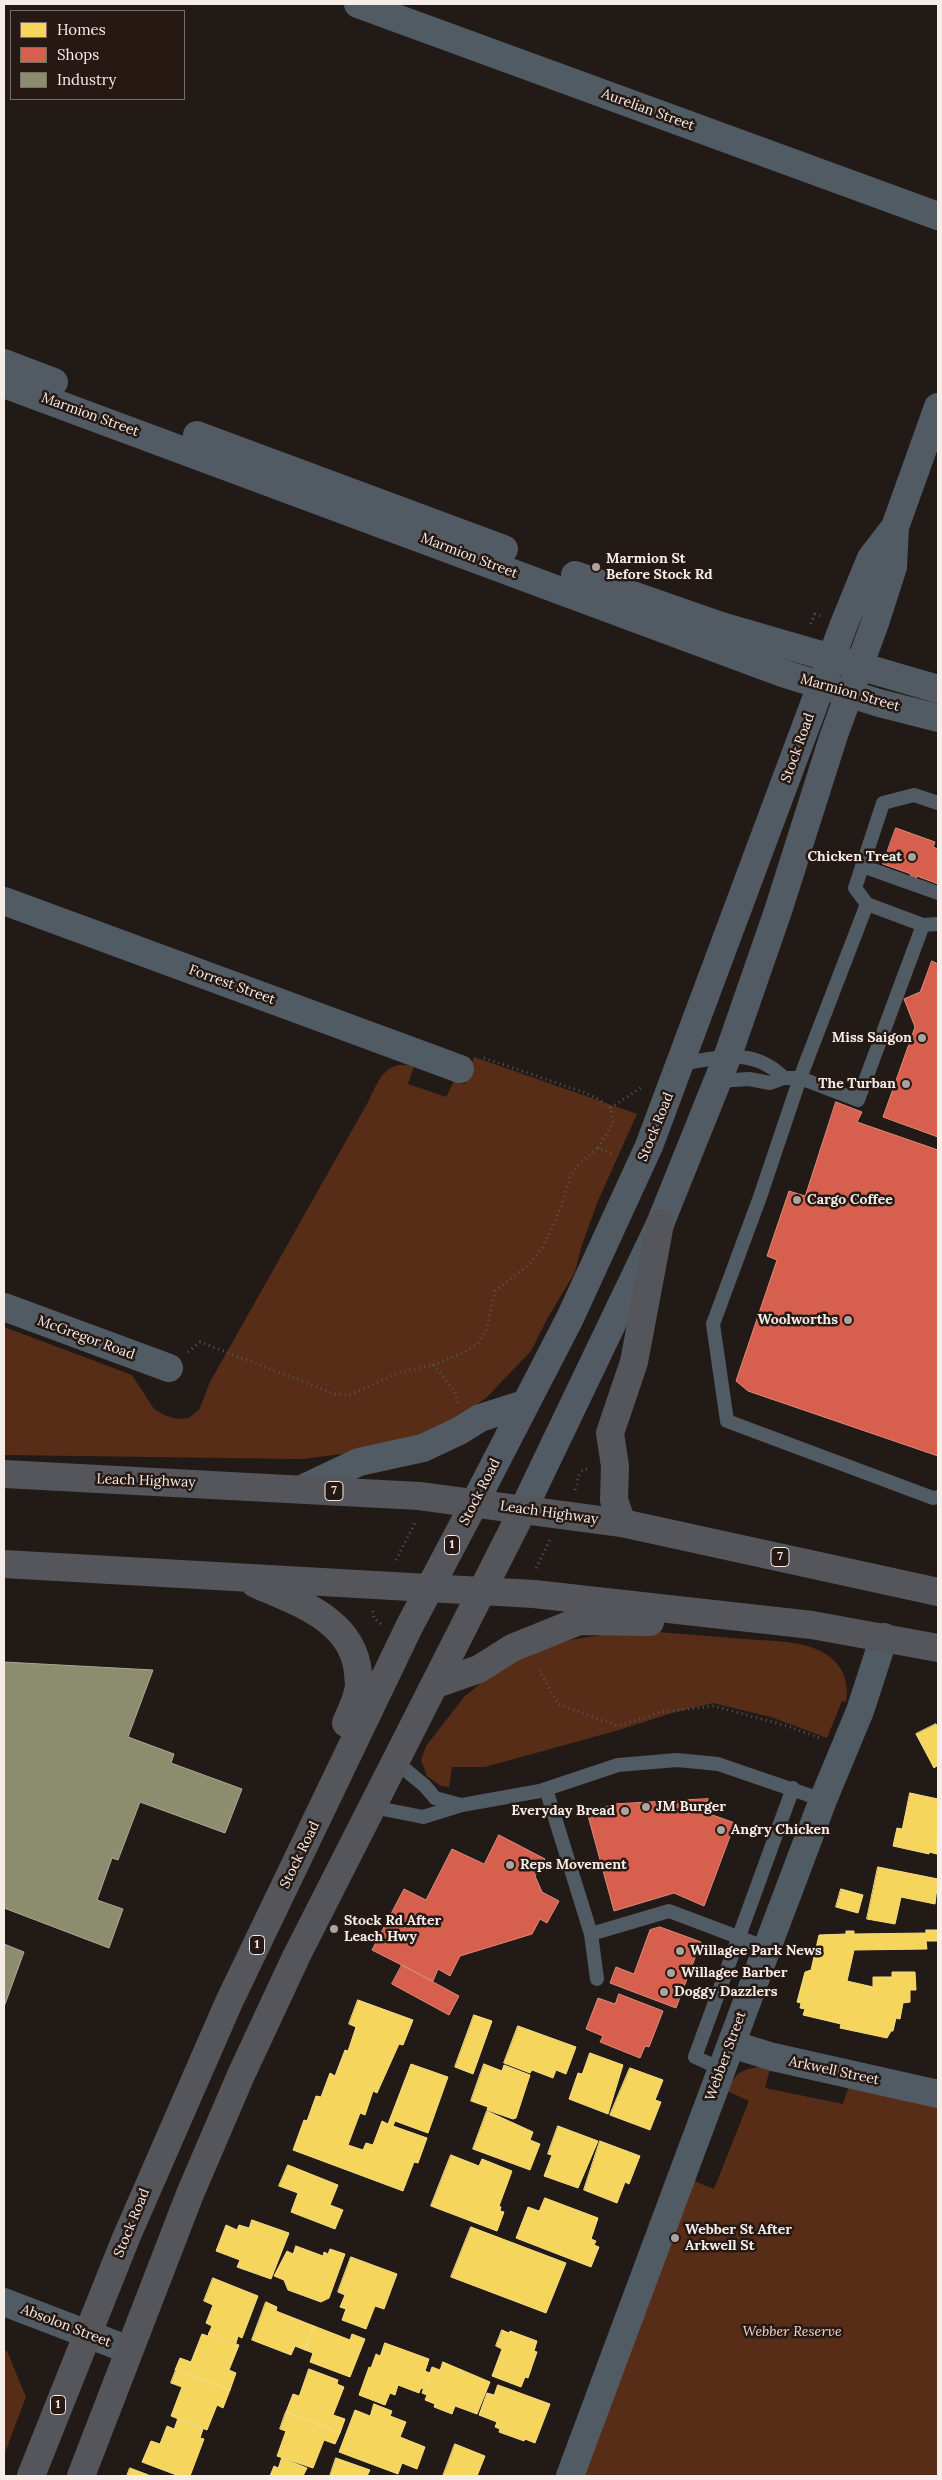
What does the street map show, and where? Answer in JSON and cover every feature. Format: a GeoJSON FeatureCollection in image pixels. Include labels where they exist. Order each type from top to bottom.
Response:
{"type":"FeatureCollection","features":[{"type":"Feature","properties":{"kind":"highway"},"geometry":{"type":"LineString","coordinates":[[622,1524],[614,1500],[615,1466],[610,1433],[634,1362],[660,1224]]}},
{"type":"Feature","properties":{"kind":"highway","name":"Leach Highway"},"geometry":{"type":"LineString","coordinates":[[4,1474],[429,1497],[523,1510],[568,1505],[622,1524],[938,1592]]}},
{"type":"Feature","properties":{"kind":"highway","name":"Stock Road"},"geometry":{"type":"LineString","coordinates":[[31,2476],[87,2334],[190,2088],[429,1587],[475,1502]]}},
{"type":"Feature","properties":{"kind":"highway","name":"Stock Road"},"geometry":{"type":"LineString","coordinates":[[81,2476],[190,2194],[241,2076],[296,1957],[523,1510]]}},
{"type":"Feature","properties":{"kind":"highway"},"geometry":{"type":"LineString","coordinates":[[4,1564],[241,1577],[380,1591],[429,1587],[523,1593],[812,1624],[938,1648]]}},
{"type":"Feature","properties":{"kind":"highway"},"geometry":{"type":"LineString","coordinates":[[241,1577],[324,1617],[339,1628],[351,1645],[356,1661],[359,1690],[334,1753],[326,1802]]}},
{"type":"Feature","properties":{"kind":"highway"},"geometry":{"type":"LineString","coordinates":[[436,1684],[479,1670],[512,1648],[579,1621],[670,1623],[731,1615]]}},
{"type":"Feature","properties":{"kind":"main road","name":"Marmion Street"},"geometry":{"type":"LineString","coordinates":[[4,363],[593,582],[721,626],[938,689]]}},
{"type":"Feature","properties":{"kind":"main road","name":"Marmion Street"},"geometry":{"type":"LineString","coordinates":[[4,384],[782,673],[821,686],[938,718]]}},
{"type":"Feature","properties":{"kind":"main road","name":"Stock Road"},"geometry":{"type":"LineString","coordinates":[[523,1510],[660,1224],[718,1082],[893,567],[895,527],[938,407]]}},
{"type":"Feature","properties":{"kind":"main road","name":"Stock Road"},"geometry":{"type":"LineString","coordinates":[[475,1502],[570,1318],[627,1198],[681,1064],[821,686],[871,558],[895,527]]}},
{"type":"Feature","properties":{"kind":"main road"},"geometry":{"type":"LineString","coordinates":[[302,1489],[360,1462],[423,1448],[480,1418],[524,1404]]}},
{"type":"Feature","properties":{"kind":"street","name":"Aurelian Street"},"geometry":{"type":"LineString","coordinates":[[358,4],[938,216]]}},
{"type":"Feature","properties":{"kind":"street","name":"Forrest Street"},"geometry":{"type":"LineString","coordinates":[[4,901],[460,1069]]}},
{"type":"Feature","properties":{"kind":"street","name":"McGregor Road"},"geometry":{"type":"LineString","coordinates":[[4,1307],[169,1368]]}},
{"type":"Feature","properties":{"kind":"street","name":"Webber Street"},"geometry":{"type":"LineString","coordinates":[[570,2476],[823,1800],[860,1711],[884,1637]]}},
{"type":"Feature","properties":{"kind":"street","name":"Arkwell Street"},"geometry":{"type":"LineString","coordinates":[[726,2056],[772,2057],[938,2094]]}},
{"type":"Feature","properties":{"kind":"street","name":"Absolon Street"},"geometry":{"type":"LineString","coordinates":[[4,2302],[129,2350]]}},
{"type":"Feature","properties":{"kind":"lane"},"geometry":{"type":"LineString","coordinates":[[938,804],[914,795],[883,803],[855,888],[867,904],[923,925],[938,924]]}},
{"type":"Feature","properties":{"kind":"lane"},"geometry":{"type":"LineString","coordinates":[[862,866],[938,893]]}},
{"type":"Feature","properties":{"kind":"lane"},"geometry":{"type":"LineString","coordinates":[[867,904],[800,1078],[760,1197],[713,1324],[727,1420],[936,1497]]}},
{"type":"Feature","properties":{"kind":"lane"},"geometry":{"type":"LineString","coordinates":[[718,1082],[749,1079],[770,1083],[784,1078],[800,1078],[858,1100],[923,925]]}},
{"type":"Feature","properties":{"kind":"lane"},"geometry":{"type":"LineString","coordinates":[[681,1064],[728,1055],[756,1059],[771,1065],[784,1078]]}},
{"type":"Feature","properties":{"kind":"lane"},"geometry":{"type":"LineString","coordinates":[[373,1807],[423,1817],[462,1805],[546,1789],[618,1765],[677,1760],[718,1764],[794,1788],[823,1800]]}},
{"type":"Feature","properties":{"kind":"lane"},"geometry":{"type":"LineString","coordinates":[[396,1762],[435,1798],[462,1805]]}},
{"type":"Feature","properties":{"kind":"lane"},"geometry":{"type":"LineString","coordinates":[[726,2056],[696,2057],[794,1788]]}},
{"type":"Feature","properties":{"kind":"lane"},"geometry":{"type":"LineString","coordinates":[[546,1789],[591,1934],[597,1979]]}},
{"type":"Feature","properties":{"kind":"lane"},"geometry":{"type":"LineString","coordinates":[[591,1934],[669,1911],[767,1948]]}},
{"type":"Feature","properties":{"kind":"path"},"geometry":{"type":"LineString","coordinates":[[169,1368],[200,1342],[335,1394],[350,1395],[400,1372],[434,1365],[465,1352],[478,1343],[486,1330],[495,1291],[528,1265],[543,1247],[562,1205],[570,1177],[579,1164],[603,1142],[612,1123],[610,1108],[586,1093],[471,1053],[460,1069]]}},
{"type":"Feature","properties":{"kind":"path"},"geometry":{"type":"LineString","coordinates":[[610,1108],[645,1085],[642,1094]]}},
{"type":"Feature","properties":{"kind":"path"},"geometry":{"type":"LineString","coordinates":[[598,1148],[615,1156],[619,1147]]}},
{"type":"Feature","properties":{"kind":"path"},"geometry":{"type":"LineString","coordinates":[[434,1365],[454,1390],[458,1404],[456,1409]]}},
{"type":"Feature","properties":{"kind":"path"},"geometry":{"type":"LineString","coordinates":[[523,1593],[568,1505],[576,1487],[578,1474],[582,1469],[596,1466]]}},
{"type":"Feature","properties":{"kind":"path"},"geometry":{"type":"LineString","coordinates":[[389,1626],[380,1624],[374,1618],[373,1607],[429,1497]]}},
{"type":"Feature","properties":{"kind":"path"},"geometry":{"type":"LineString","coordinates":[[539,1670],[558,1704],[618,1726],[662,1712],[714,1706],[787,1726],[845,1748]]}},
{"type":"Feature","properties":{"kind":"green space"},"geometry":{"type":"Polygon","coordinates":[[[474,1057],[637,1114],[597,1203],[581,1248],[575,1272],[547,1319],[531,1351],[486,1398],[438,1431],[396,1447],[303,1459],[4,1455],[4,1327],[132,1375],[154,1409],[164,1415],[177,1419],[189,1418],[199,1410],[210,1382],[380,1079],[390,1068],[397,1065],[414,1067],[408,1084],[446,1097],[454,1081],[465,1084],[474,1057]]]}},
{"type":"Feature","properties":{"kind":"green space"},"geometry":{"type":"Polygon","coordinates":[[[633,1630],[783,1642],[812,1647],[827,1655],[839,1666],[847,1686],[846,1702],[842,1701],[827,1738],[771,1717],[713,1703],[485,1767],[452,1767],[449,1787],[441,1786],[427,1776],[421,1760],[426,1746],[464,1697],[498,1669],[550,1643],[633,1630]]]}},
{"type":"Feature","properties":{"kind":"green space","name":"Webber Reserve"},"geometry":{"type":"Polygon","coordinates":[[[759,2067],[770,2069],[765,2088],[843,2104],[849,2086],[938,2105],[938,2476],[584,2476],[694,2181],[714,2189],[749,2101],[727,2091],[735,2077],[742,2071],[759,2067]]]}},
{"type":"Feature","properties":{"kind":"green space"},"geometry":{"type":"Polygon","coordinates":[[[4,2350],[7,2351],[26,2397],[4,2455],[4,2350]]]}},
{"type":"Feature","properties":{"kind":"building: Homes"},"geometry":{"type":"Polygon","coordinates":[[[936,1724],[938,1729],[938,1765],[934,1768],[916,1734],[936,1724]]]}},
{"type":"Feature","properties":{"kind":"building: Homes"},"geometry":{"type":"Polygon","coordinates":[[[910,1793],[938,1799],[937,1854],[893,1846],[897,1828],[902,1829],[910,1793]]]}},
{"type":"Feature","properties":{"kind":"building: Homes"},"geometry":{"type":"Polygon","coordinates":[[[878,1867],[938,1879],[935,1904],[901,1897],[895,1924],[867,1919],[878,1867]]]}},
{"type":"Feature","properties":{"kind":"building: Homes"},"geometry":{"type":"Polygon","coordinates":[[[841,1889],[863,1895],[858,1913],[836,1907],[841,1889]]]}},
{"type":"Feature","properties":{"kind":"building: Homes"},"geometry":{"type":"Polygon","coordinates":[[[926,1930],[938,1930],[938,1941],[926,1941],[927,1949],[854,1950],[847,1981],[873,1987],[873,1977],[892,1977],[892,1972],[915,1972],[916,1990],[910,1990],[910,2002],[903,2003],[900,2019],[896,2018],[893,2031],[891,2031],[887,2038],[840,2028],[841,2024],[803,2015],[805,2009],[800,2008],[801,2003],[797,2002],[805,1972],[811,1970],[819,1935],[846,1934],[846,1931],[854,1931],[854,1934],[926,1933],[926,1930]]]}},
{"type":"Feature","properties":{"kind":"building: Homes"},"geometry":{"type":"Polygon","coordinates":[[[358,2000],[413,2020],[403,2045],[399,2044],[377,2093],[373,2091],[365,2115],[360,2113],[348,2145],[363,2150],[366,2143],[373,2145],[382,2121],[388,2124],[411,2064],[448,2077],[428,2133],[395,2121],[393,2126],[427,2138],[418,2163],[414,2162],[403,2191],[293,2150],[304,2120],[307,2121],[316,2096],[321,2097],[330,2073],[335,2076],[345,2050],[348,2051],[356,2027],[349,2024],[358,2000]]]}},
{"type":"Feature","properties":{"kind":"building: Homes"},"geometry":{"type":"Polygon","coordinates":[[[474,2015],[492,2021],[473,2074],[455,2067],[474,2015]]]}},
{"type":"Feature","properties":{"kind":"building: Homes"},"geometry":{"type":"Polygon","coordinates":[[[518,2026],[576,2047],[566,2074],[556,2070],[553,2078],[532,2070],[530,2073],[504,2063],[518,2026]]]}},
{"type":"Feature","properties":{"kind":"building: Homes"},"geometry":{"type":"Polygon","coordinates":[[[590,2053],[623,2065],[608,2114],[569,2099],[578,2073],[582,2074],[590,2053]]]}},
{"type":"Feature","properties":{"kind":"building: Homes"},"geometry":{"type":"Polygon","coordinates":[[[484,2064],[502,2071],[504,2065],[530,2075],[516,2118],[513,2119],[487,2110],[488,2107],[471,2101],[484,2064]]]}},
{"type":"Feature","properties":{"kind":"building: Homes"},"geometry":{"type":"Polygon","coordinates":[[[630,2068],[663,2080],[655,2100],[661,2102],[650,2130],[610,2115],[630,2068]]]}},
{"type":"Feature","properties":{"kind":"building: Homes"},"geometry":{"type":"Polygon","coordinates":[[[487,2111],[533,2132],[530,2140],[540,2144],[530,2170],[473,2149],[487,2111]]]}},
{"type":"Feature","properties":{"kind":"building: Homes"},"geometry":{"type":"Polygon","coordinates":[[[558,2126],[598,2141],[578,2188],[544,2176],[552,2155],[548,2154],[558,2126]]]}},
{"type":"Feature","properties":{"kind":"building: Homes"},"geometry":{"type":"Polygon","coordinates":[[[600,2141],[640,2156],[629,2184],[625,2182],[617,2203],[584,2190],[600,2141]]]}},
{"type":"Feature","properties":{"kind":"building: Homes"},"geometry":{"type":"Polygon","coordinates":[[[451,2155],[479,2166],[482,2159],[512,2171],[499,2206],[501,2207],[500,2211],[504,2212],[497,2231],[431,2206],[451,2155]]]}},
{"type":"Feature","properties":{"kind":"building: Homes"},"geometry":{"type":"Polygon","coordinates":[[[288,2165],[338,2185],[330,2205],[343,2210],[335,2229],[291,2212],[298,2193],[279,2186],[288,2165]]]}},
{"type":"Feature","properties":{"kind":"building: Homes"},"geometry":{"type":"Polygon","coordinates":[[[545,2198],[598,2218],[591,2239],[596,2241],[594,2245],[599,2247],[591,2267],[516,2238],[528,2207],[539,2211],[545,2198]]]}},
{"type":"Feature","properties":{"kind":"building: Homes"},"geometry":{"type":"Polygon","coordinates":[[[252,2220],[289,2233],[271,2279],[237,2267],[240,2260],[216,2251],[226,2225],[237,2230],[239,2225],[249,2228],[252,2220]]]}},
{"type":"Feature","properties":{"kind":"building: Homes"},"geometry":{"type":"Polygon","coordinates":[[[471,2227],[566,2263],[546,2313],[451,2277],[471,2227]]]}},
{"type":"Feature","properties":{"kind":"building: Homes"},"geometry":{"type":"Polygon","coordinates":[[[296,2246],[323,2256],[324,2252],[328,2254],[330,2249],[345,2254],[329,2298],[321,2302],[288,2290],[284,2280],[274,2276],[287,2251],[293,2254],[296,2246]]]}},
{"type":"Feature","properties":{"kind":"building: Homes"},"geometry":{"type":"Polygon","coordinates":[[[351,2257],[397,2274],[384,2309],[375,2306],[366,2329],[342,2320],[346,2309],[340,2307],[345,2295],[338,2292],[351,2257]]]}},
{"type":"Feature","properties":{"kind":"building: Homes"},"geometry":{"type":"Polygon","coordinates":[[[213,2278],[258,2296],[242,2338],[238,2336],[236,2343],[209,2333],[212,2326],[206,2323],[213,2305],[204,2301],[213,2278]]]}},
{"type":"Feature","properties":{"kind":"building: Homes"},"geometry":{"type":"Polygon","coordinates":[[[266,2302],[277,2307],[276,2311],[314,2326],[305,2350],[295,2346],[291,2355],[252,2340],[266,2302]]]}},
{"type":"Feature","properties":{"kind":"building: Homes"},"geometry":{"type":"Polygon","coordinates":[[[314,2326],[350,2340],[352,2334],[365,2339],[350,2377],[310,2362],[313,2353],[305,2350],[314,2326]]]}},
{"type":"Feature","properties":{"kind":"building: Homes"},"geometry":{"type":"Polygon","coordinates":[[[502,2330],[537,2341],[534,2351],[537,2352],[528,2378],[525,2377],[521,2387],[492,2376],[502,2349],[496,2346],[502,2330]]]}},
{"type":"Feature","properties":{"kind":"building: Homes"},"geometry":{"type":"Polygon","coordinates":[[[209,2333],[239,2345],[229,2370],[236,2373],[230,2390],[175,2370],[180,2358],[191,2362],[202,2334],[208,2336],[209,2333]]]}},
{"type":"Feature","properties":{"kind":"building: Homes"},"geometry":{"type":"Polygon","coordinates":[[[385,2343],[429,2359],[425,2371],[430,2373],[423,2389],[421,2388],[419,2393],[398,2385],[395,2395],[390,2393],[385,2405],[359,2395],[369,2367],[371,2368],[376,2354],[380,2356],[385,2343]]]}},
{"type":"Feature","properties":{"kind":"building: Homes"},"geometry":{"type":"Polygon","coordinates":[[[443,2362],[490,2382],[477,2414],[455,2406],[452,2414],[434,2407],[435,2404],[425,2400],[427,2395],[422,2393],[432,2367],[440,2370],[443,2362]]]}},
{"type":"Feature","properties":{"kind":"building: Homes"},"geometry":{"type":"Polygon","coordinates":[[[309,2369],[338,2380],[337,2384],[344,2387],[333,2415],[345,2419],[340,2433],[286,2412],[293,2394],[299,2396],[309,2369]]]}},
{"type":"Feature","properties":{"kind":"building: Homes"},"geometry":{"type":"Polygon","coordinates":[[[176,2370],[230,2390],[223,2408],[217,2405],[207,2430],[171,2416],[182,2387],[171,2383],[176,2370]]]}},
{"type":"Feature","properties":{"kind":"building: Homes"},"geometry":{"type":"Polygon","coordinates":[[[498,2385],[550,2404],[535,2443],[499,2432],[500,2429],[495,2427],[497,2422],[479,2415],[487,2393],[494,2395],[498,2385]]]}},
{"type":"Feature","properties":{"kind":"building: Homes"},"geometry":{"type":"Polygon","coordinates":[[[374,2404],[392,2411],[390,2416],[406,2422],[400,2437],[425,2447],[417,2469],[402,2463],[398,2474],[339,2452],[355,2410],[370,2416],[374,2404]]]}},
{"type":"Feature","properties":{"kind":"building: Homes"},"geometry":{"type":"Polygon","coordinates":[[[286,2412],[340,2433],[335,2444],[324,2440],[313,2468],[277,2456],[286,2431],[280,2429],[286,2412]]]}},
{"type":"Feature","properties":{"kind":"building: Homes"},"geometry":{"type":"Polygon","coordinates":[[[178,2419],[203,2429],[200,2438],[204,2439],[190,2476],[179,2476],[142,2462],[151,2441],[160,2444],[167,2426],[174,2429],[178,2419]]]}},
{"type":"Feature","properties":{"kind":"building: Homes"},"geometry":{"type":"Polygon","coordinates":[[[455,2444],[485,2456],[477,2476],[443,2476],[455,2444]]]}},
{"type":"Feature","properties":{"kind":"building: Homes"},"geometry":{"type":"Polygon","coordinates":[[[282,2458],[307,2468],[303,2476],[270,2476],[274,2466],[278,2468],[282,2458]]]}},
{"type":"Feature","properties":{"kind":"building: Homes"},"geometry":{"type":"Polygon","coordinates":[[[336,2458],[370,2470],[367,2476],[330,2476],[336,2458]]]}},
{"type":"Feature","properties":{"kind":"building: Homes"},"geometry":{"type":"Polygon","coordinates":[[[130,2468],[151,2476],[127,2476],[130,2468]]]}},
{"type":"Feature","properties":{"kind":"building: Shops","name":"Chicken Treat"},"geometry":{"type":"Polygon","coordinates":[[[896,828],[935,842],[933,847],[938,849],[938,884],[917,876],[914,886],[907,883],[911,874],[883,864],[896,828]]]}},
{"type":"Feature","properties":{"kind":"building: Shops"},"geometry":{"type":"Polygon","coordinates":[[[932,961],[938,964],[938,1137],[883,1117],[915,1027],[904,999],[920,992],[932,961]]]}},
{"type":"Feature","properties":{"kind":"building: Shops","name":"Woolworths"},"geometry":{"type":"Polygon","coordinates":[[[836,1102],[862,1112],[857,1122],[938,1150],[938,1456],[748,1391],[736,1381],[777,1260],[767,1256],[789,1191],[805,1196],[836,1102]]]}},
{"type":"Feature","properties":{"kind":"building: Shops"},"geometry":{"type":"Polygon","coordinates":[[[708,1799],[704,1812],[735,1823],[704,1906],[674,1893],[614,1911],[587,1812],[615,1804],[708,1799]]]}},
{"type":"Feature","properties":{"kind":"building: Shops"},"geometry":{"type":"Polygon","coordinates":[[[499,1835],[545,1859],[535,1876],[542,1892],[559,1901],[547,1923],[540,1919],[532,1934],[460,1956],[450,1976],[438,1969],[433,1981],[372,1950],[404,1889],[426,1900],[452,1849],[484,1864],[499,1835]]]}},
{"type":"Feature","properties":{"kind":"building: Shops"},"geometry":{"type":"Polygon","coordinates":[[[660,1927],[701,1942],[676,2008],[610,1983],[616,1967],[634,1974],[650,1930],[660,1927]]]}},
{"type":"Feature","properties":{"kind":"building: Shops"},"geometry":{"type":"Polygon","coordinates":[[[402,1965],[459,1996],[449,2015],[392,1984],[402,1965]]]}},
{"type":"Feature","properties":{"kind":"building: Shops"},"geometry":{"type":"Polygon","coordinates":[[[619,1994],[663,2011],[649,2047],[645,2046],[640,2058],[600,2042],[603,2036],[586,2029],[598,1998],[615,2004],[619,1994]]]}},
{"type":"Feature","properties":{"kind":"building: Industry"},"geometry":{"type":"Polygon","coordinates":[[[4,1662],[153,1670],[128,1737],[174,1754],[171,1763],[242,1789],[225,1833],[140,1802],[118,1860],[112,1858],[97,1900],[123,1909],[109,1948],[4,1908],[4,1662]]]}},
{"type":"Feature","properties":{"kind":"building: Industry"},"geometry":{"type":"Polygon","coordinates":[[[4,1944],[24,1952],[4,2007],[4,1944]]]}},
{"type":"Feature","properties":{"kind":"place","name":"Marmion St Before Stock Rd"},"geometry":{"type":"Point","coordinates":[596,567]}},
{"type":"Feature","properties":{"kind":"place","name":"Chicken Treat"},"geometry":{"type":"Point","coordinates":[912,857]}},
{"type":"Feature","properties":{"kind":"place","name":"Miss Saigon"},"geometry":{"type":"Point","coordinates":[922,1038]}},
{"type":"Feature","properties":{"kind":"place","name":"The Turban"},"geometry":{"type":"Point","coordinates":[906,1084]}},
{"type":"Feature","properties":{"kind":"place","name":"Cargo Coffee"},"geometry":{"type":"Point","coordinates":[797,1200]}},
{"type":"Feature","properties":{"kind":"place","name":"Woolworths"},"geometry":{"type":"Point","coordinates":[848,1320]}},
{"type":"Feature","properties":{"kind":"place","name":"JM Burger"},"geometry":{"type":"Point","coordinates":[646,1807]}},
{"type":"Feature","properties":{"kind":"place","name":"Everyday Bread"},"geometry":{"type":"Point","coordinates":[625,1811]}},
{"type":"Feature","properties":{"kind":"place","name":"Angry Chicken"},"geometry":{"type":"Point","coordinates":[721,1830]}},
{"type":"Feature","properties":{"kind":"place","name":"Reps Movement"},"geometry":{"type":"Point","coordinates":[510,1865]}},
{"type":"Feature","properties":{"kind":"place","name":"Stock Rd After Leach Hwy"},"geometry":{"type":"Point","coordinates":[334,1929]}},
{"type":"Feature","properties":{"kind":"place","name":"Willagee Park News"},"geometry":{"type":"Point","coordinates":[680,1951]}},
{"type":"Feature","properties":{"kind":"place","name":"Willagee Barber"},"geometry":{"type":"Point","coordinates":[671,1973]}},
{"type":"Feature","properties":{"kind":"place","name":"Doggy Dazzlers"},"geometry":{"type":"Point","coordinates":[664,1992]}},
{"type":"Feature","properties":{"kind":"place","name":"Webber St After Arkwell St"},"geometry":{"type":"Point","coordinates":[675,2238]}}]}
